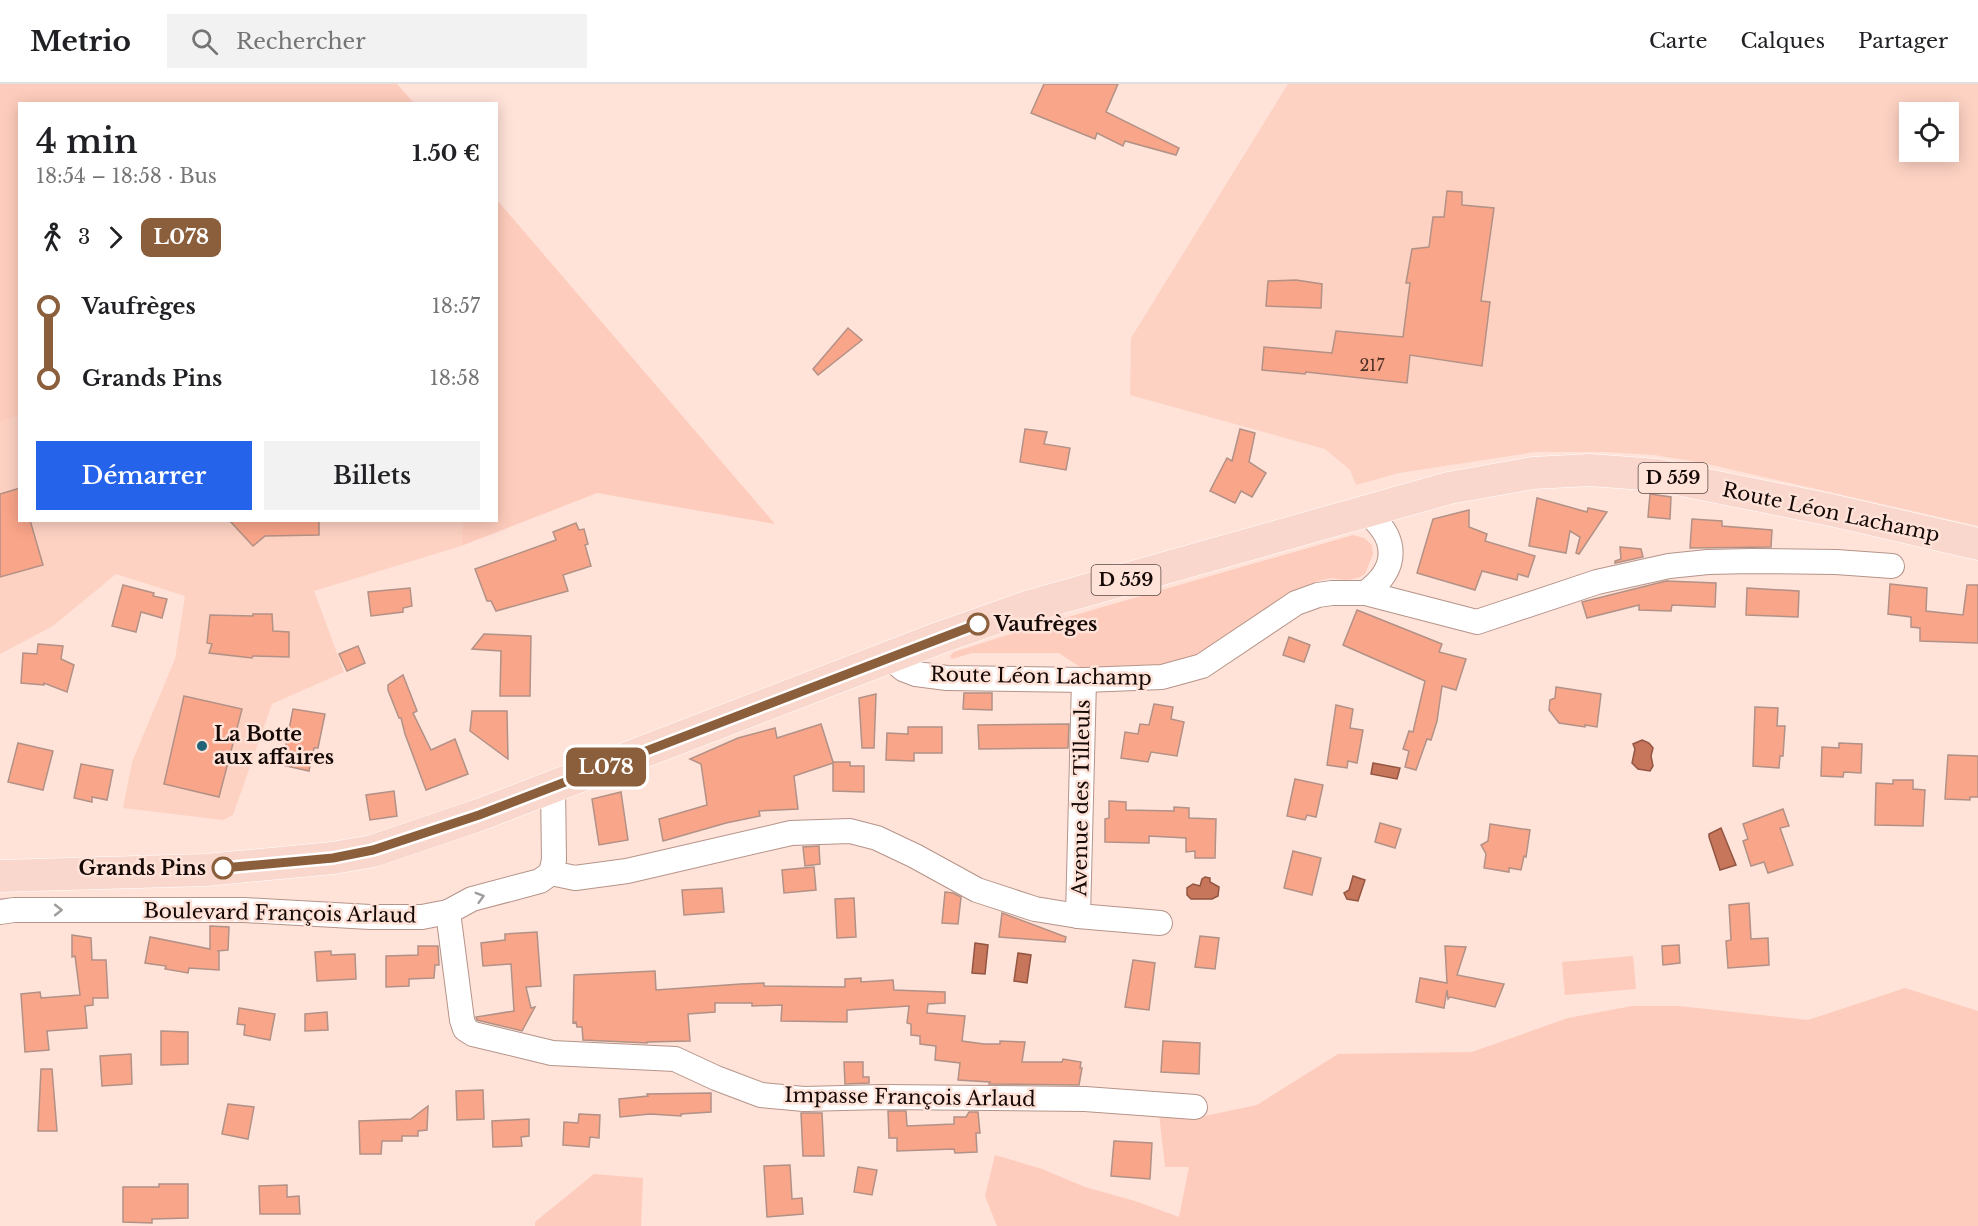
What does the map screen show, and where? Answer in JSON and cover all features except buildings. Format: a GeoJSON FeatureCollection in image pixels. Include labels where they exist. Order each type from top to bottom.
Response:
{"type":"FeatureCollection","features":[{"type":"Feature","properties":{"kind":"main road","name":"Route Léon Lachamp"},"geometry":{"type":"LineString","coordinates":[[0,876],[206,870],[333,858],[373,850],[479,815],[889,657],[1027,608],[1449,488],[1533,473],[1590,470],[1657,475],[1831,510],[1978,544]]}},
{"type":"Feature","properties":{"kind":"street"},"geometry":{"type":"LineString","coordinates":[[1365,593],[1377,584],[1390,560],[1390,545],[1386,532],[1379,522],[1366,512]]}},
{"type":"Feature","properties":{"kind":"street","name":"Route Léon Lachamp"},"geometry":{"type":"LineString","coordinates":[[889,657],[903,669],[916,674],[947,678],[1084,680],[1162,677],[1202,666],[1296,603],[1325,594],[1365,593],[1477,622],[1597,582],[1669,566],[1750,561],[1836,562],[1892,566]]}},
{"type":"Feature","properties":{"kind":"street","name":"Avenue des Tilleuls"},"geometry":{"type":"LineString","coordinates":[[1078,916],[1084,680]]}},
{"type":"Feature","properties":{"kind":"street"},"geometry":{"type":"LineString","coordinates":[[553,787],[554,860],[551,873],[575,878],[627,871],[791,833],[850,831],[877,838],[977,890],[1035,909],[1078,916],[1160,923]]}},
{"type":"Feature","properties":{"kind":"street","name":"Boulevard François Arlaud"},"geometry":{"type":"LineString","coordinates":[[0,912],[14,910],[223,910],[370,917],[422,917],[448,912],[472,899],[540,880],[551,873]]}},
{"type":"Feature","properties":{"kind":"street","name":"Impasse François Arlaud"},"geometry":{"type":"LineString","coordinates":[[448,912],[462,1020],[465,1029],[473,1034],[552,1053],[675,1059],[761,1095],[804,1099],[940,1097],[1063,1099],[1195,1107]]}},
{"type":"Feature","properties":{"kind":"shaded area"},"geometry":{"type":"Polygon","coordinates":[[[0,84],[397,84],[413,102],[18,102],[18,414],[0,423],[0,84]]]}},
{"type":"Feature","properties":{"kind":"shaded area"},"geometry":{"type":"Polygon","coordinates":[[[1288,84],[1978,84],[1978,526],[1703,463],[1654,455],[1535,452],[1399,473],[1356,485],[1350,470],[1325,449],[1130,395],[1131,338],[1288,84]]]}},
{"type":"Feature","properties":{"kind":"shaded area"},"geometry":{"type":"Polygon","coordinates":[[[498,201],[775,524],[597,493],[461,546],[463,522],[498,522],[498,201]]]}},
{"type":"Feature","properties":{"kind":"shaded area"},"geometry":{"type":"Polygon","coordinates":[[[18,414],[18,522],[463,522],[461,546],[314,591],[344,672],[272,704],[233,815],[223,820],[123,808],[132,762],[175,659],[185,596],[116,574],[53,626],[0,654],[0,423],[18,414]]]}},
{"type":"Feature","properties":{"kind":"shaded area"},"geometry":{"type":"Polygon","coordinates":[[[1353,535],[1364,538],[1372,545],[1373,554],[1365,574],[1346,580],[1331,578],[1318,581],[1296,591],[1198,655],[1156,667],[1128,668],[1080,667],[1059,653],[972,653],[952,659],[950,656],[954,652],[1030,628],[1353,535]]]}},
{"type":"Feature","properties":{"kind":"shaded area"},"geometry":{"type":"Polygon","coordinates":[[[1642,740],[1653,748],[1651,756],[1653,766],[1650,771],[1638,769],[1632,763],[1635,749],[1633,744],[1642,740]]]}},
{"type":"Feature","properties":{"kind":"shaded area"},"geometry":{"type":"Polygon","coordinates":[[[1373,763],[1400,768],[1397,779],[1371,774],[1373,763]]]}},
{"type":"Feature","properties":{"kind":"shaded area"},"geometry":{"type":"Polygon","coordinates":[[[1721,828],[1736,865],[1720,870],[1709,834],[1721,828]]]}},
{"type":"Feature","properties":{"kind":"shaded area"},"geometry":{"type":"Polygon","coordinates":[[[1353,876],[1365,880],[1358,901],[1347,899],[1344,893],[1349,890],[1353,876]]]}},
{"type":"Feature","properties":{"kind":"shaded area"},"geometry":{"type":"Polygon","coordinates":[[[1205,877],[1210,878],[1210,882],[1219,887],[1218,896],[1212,899],[1191,899],[1187,895],[1187,888],[1193,884],[1200,886],[1205,877]]]}},
{"type":"Feature","properties":{"kind":"shaded area"},"geometry":{"type":"Polygon","coordinates":[[[975,943],[988,945],[985,974],[972,973],[975,943]]]}},
{"type":"Feature","properties":{"kind":"shaded area"},"geometry":{"type":"Polygon","coordinates":[[[1018,953],[1031,955],[1027,983],[1014,981],[1018,953]]]}},
{"type":"Feature","properties":{"kind":"shaded area"},"geometry":{"type":"Polygon","coordinates":[[[1633,956],[1636,989],[1565,995],[1562,962],[1633,956]]]}},
{"type":"Feature","properties":{"kind":"shaded area"},"geometry":{"type":"Polygon","coordinates":[[[1905,988],[1978,1011],[1978,1226],[997,1226],[985,1196],[995,1155],[1179,1217],[1189,1167],[1165,1167],[1159,1114],[1195,1118],[1257,1105],[1338,1054],[1472,1052],[1568,1018],[1632,1006],[1679,1006],[1808,1020],[1905,988]]]}},
{"type":"Feature","properties":{"kind":"shaded area"},"geometry":{"type":"Polygon","coordinates":[[[594,1174],[643,1178],[641,1226],[535,1226],[535,1222],[594,1174]]]}},
{"type":"Feature","properties":{"kind":"bus line","name":"L078"},"geometry":{"type":"LineString","coordinates":[[223,868],[333,858],[373,850],[479,815],[978,624]]}},
{"type":"Feature","properties":{"kind":"place","name":"Vaufrèges"},"geometry":{"type":"Point","coordinates":[978,624]}},
{"type":"Feature","properties":{"kind":"place","name":"La Botte aux affaires"},"geometry":{"type":"Point","coordinates":[202,746]}},
{"type":"Feature","properties":{"kind":"place","name":"Grands Pins"},"geometry":{"type":"Point","coordinates":[223,868]}}]}
